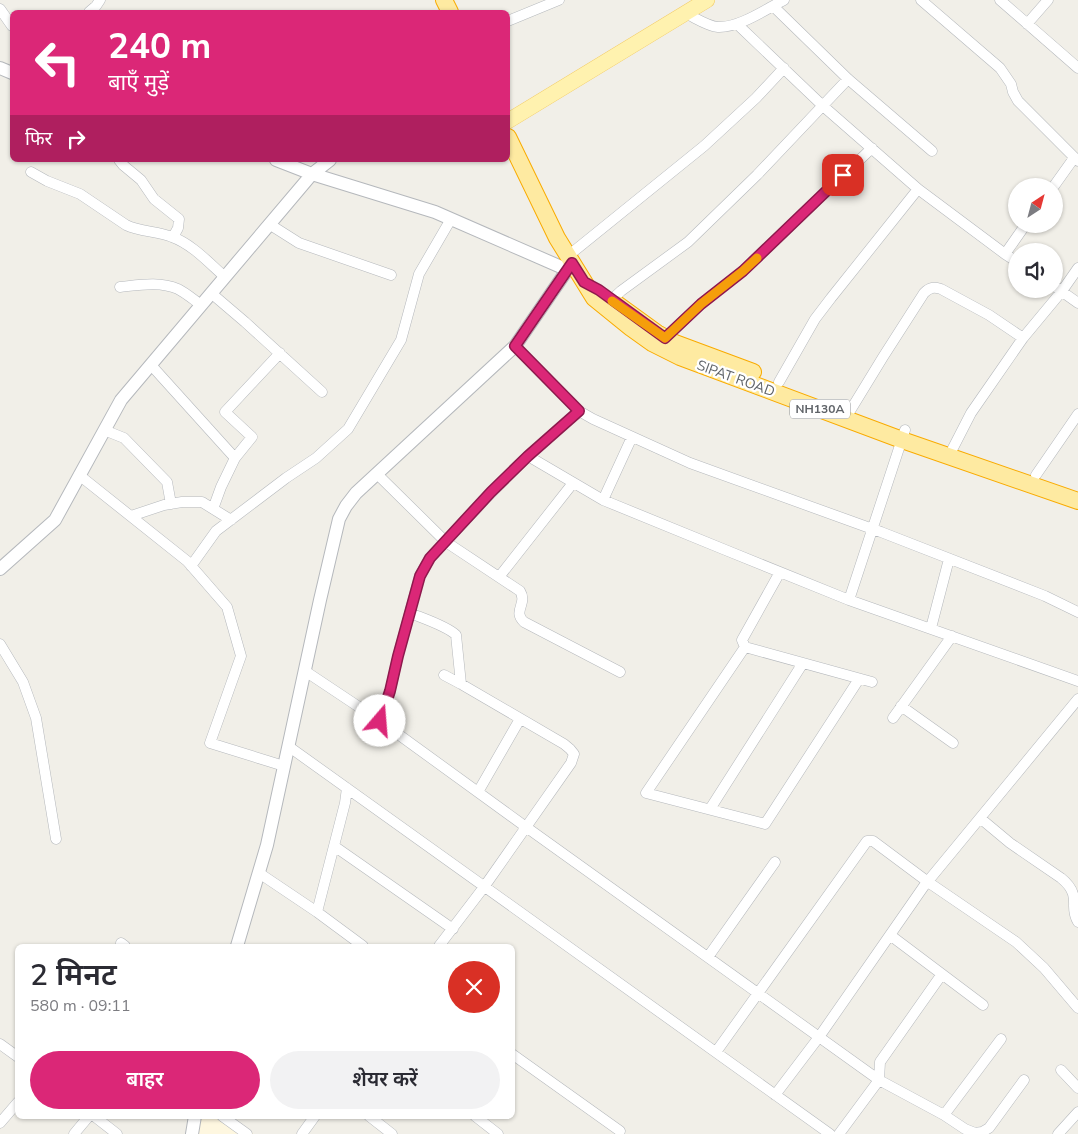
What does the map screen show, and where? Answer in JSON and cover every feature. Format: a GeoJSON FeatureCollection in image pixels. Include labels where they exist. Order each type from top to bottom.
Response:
{"type":"FeatureCollection","features":[{"type":"Feature","properties":{"kind":"highway","name":"SIPAT ROAD"},"geometry":{"type":"LineString","coordinates":[[510,141],[570,263],[584,282],[599,290],[608,303],[680,357],[903,435],[1078,501]]}},
{"type":"Feature","properties":{"kind":"highway","name":"SIPAT ROAD"},"geometry":{"type":"LineString","coordinates":[[661,342],[675,343],[779,382],[903,435],[953,448],[1078,490]]}},
{"type":"Feature","properties":{"kind":"main road"},"geometry":{"type":"LineString","coordinates":[[510,120],[707,0]]}},
{"type":"Feature","properties":{"kind":"street"},"geometry":{"type":"LineString","coordinates":[[91,10],[100,0]]}},
{"type":"Feature","properties":{"kind":"street"},"geometry":{"type":"LineString","coordinates":[[510,20],[559,0]]}},
{"type":"Feature","properties":{"kind":"street"},"geometry":{"type":"LineString","coordinates":[[686,13],[705,24],[718,27],[730,26],[784,0]]}},
{"type":"Feature","properties":{"kind":"street"},"geometry":{"type":"LineString","coordinates":[[921,0],[1000,68],[1011,84],[1018,101],[1076,160],[1061,178]]}},
{"type":"Feature","properties":{"kind":"street"},"geometry":{"type":"LineString","coordinates":[[1000,0],[1078,68]]}},
{"type":"Feature","properties":{"kind":"street"},"geometry":{"type":"LineString","coordinates":[[1027,24],[1048,0]]}},
{"type":"Feature","properties":{"kind":"street"},"geometry":{"type":"LineString","coordinates":[[774,6],[848,79],[932,151]]}},
{"type":"Feature","properties":{"kind":"street"},"geometry":{"type":"LineString","coordinates":[[0,9],[10,23]]}},
{"type":"Feature","properties":{"kind":"street"},"geometry":{"type":"LineString","coordinates":[[737,24],[823,106],[918,189],[1008,256]]}},
{"type":"Feature","properties":{"kind":"street"},"geometry":{"type":"LineString","coordinates":[[239,944],[267,845],[339,519],[346,506],[356,493],[515,346],[570,263],[704,146],[756,98],[784,68]]}},
{"type":"Feature","properties":{"kind":"street"},"geometry":{"type":"LineString","coordinates":[[608,303],[688,242],[758,175],[848,79]]}},
{"type":"Feature","properties":{"kind":"street"},"geometry":{"type":"LineString","coordinates":[[661,342],[701,304],[743,271],[872,148]]}},
{"type":"Feature","properties":{"kind":"street"},"geometry":{"type":"LineString","coordinates":[[121,162],[141,180],[154,199],[178,219],[178,228],[173,237]]}},
{"type":"Feature","properties":{"kind":"street"},"geometry":{"type":"LineString","coordinates":[[281,162],[312,174],[434,212],[570,263]]}},
{"type":"Feature","properties":{"kind":"street"},"geometry":{"type":"LineString","coordinates":[[0,569],[55,520],[121,400],[312,174],[327,162]]}},
{"type":"Feature","properties":{"kind":"street"},"geometry":{"type":"LineString","coordinates":[[31,172],[46,181],[80,194],[131,228],[173,237],[189,247],[225,277]]}},
{"type":"Feature","properties":{"kind":"street"},"geometry":{"type":"LineString","coordinates":[[779,382],[815,319],[830,298],[918,189]]}},
{"type":"Feature","properties":{"kind":"street"},"geometry":{"type":"LineString","coordinates":[[191,566],[216,531],[286,478],[316,458],[348,429],[400,340],[419,274],[451,219]]}},
{"type":"Feature","properties":{"kind":"street"},"geometry":{"type":"LineString","coordinates":[[269,224],[299,243],[392,275]]}},
{"type":"Feature","properties":{"kind":"street"},"geometry":{"type":"LineString","coordinates":[[1005,254],[1020,233]]}},
{"type":"Feature","properties":{"kind":"street"},"geometry":{"type":"LineString","coordinates":[[1063,284],[1078,268]]}},
{"type":"Feature","properties":{"kind":"street"},"geometry":{"type":"LineString","coordinates":[[120,287],[152,284],[168,286],[179,290],[201,305]]}},
{"type":"Feature","properties":{"kind":"street"},"geometry":{"type":"LineString","coordinates":[[850,411],[893,340],[928,289],[941,289],[989,315],[1023,338]]}},
{"type":"Feature","properties":{"kind":"street"},"geometry":{"type":"LineString","coordinates":[[1063,292],[1078,303]]}},
{"type":"Feature","properties":{"kind":"street"},"geometry":{"type":"LineString","coordinates":[[211,293],[322,392]]}},
{"type":"Feature","properties":{"kind":"street"},"geometry":{"type":"LineString","coordinates":[[953,448],[972,413],[1052,298]]}},
{"type":"Feature","properties":{"kind":"street"},"geometry":{"type":"LineString","coordinates":[[515,346],[579,411],[593,419],[690,463],[872,529],[1045,596],[1078,612]]}},
{"type":"Feature","properties":{"kind":"street"},"geometry":{"type":"LineString","coordinates":[[213,509],[235,458],[252,437],[225,412],[280,353]]}},
{"type":"Feature","properties":{"kind":"street"},"geometry":{"type":"LineString","coordinates":[[151,365],[235,458]]}},
{"type":"Feature","properties":{"kind":"street"},"geometry":{"type":"LineString","coordinates":[[380,721],[390,691],[420,576],[430,558],[491,492],[579,411]]}},
{"type":"Feature","properties":{"kind":"street"},"geometry":{"type":"LineString","coordinates":[[1036,476],[1078,414]]}},
{"type":"Feature","properties":{"kind":"street"},"geometry":{"type":"LineString","coordinates":[[104,430],[124,438],[167,482],[171,504]]}},
{"type":"Feature","properties":{"kind":"street"},"geometry":{"type":"LineString","coordinates":[[849,600],[903,435]]}},
{"type":"Feature","properties":{"kind":"street"},"geometry":{"type":"LineString","coordinates":[[603,500],[632,437]]}},
{"type":"Feature","properties":{"kind":"street"},"geometry":{"type":"LineString","coordinates":[[528,456],[603,500],[849,600],[1078,681]]}},
{"type":"Feature","properties":{"kind":"street"},"geometry":{"type":"LineString","coordinates":[[377,474],[446,542],[520,591],[523,601],[519,615],[524,622],[620,672]]}},
{"type":"Feature","properties":{"kind":"street"},"geometry":{"type":"LineString","coordinates":[[79,475],[177,552],[227,607],[241,656],[210,743],[284,766]]}},
{"type":"Feature","properties":{"kind":"street"},"geometry":{"type":"LineString","coordinates":[[499,577],[573,482]]}},
{"type":"Feature","properties":{"kind":"street"},"geometry":{"type":"LineString","coordinates":[[131,516],[171,504],[202,502],[231,520]]}},
{"type":"Feature","properties":{"kind":"street"},"geometry":{"type":"LineString","coordinates":[[931,628],[949,559]]}},
{"type":"Feature","properties":{"kind":"street"},"geometry":{"type":"LineString","coordinates":[[780,572],[742,640],[744,647],[646,793],[765,824],[859,679]]}},
{"type":"Feature","properties":{"kind":"street"},"geometry":{"type":"LineString","coordinates":[[410,613],[446,628],[456,635],[462,684]]}},
{"type":"Feature","properties":{"kind":"street"},"geometry":{"type":"LineString","coordinates":[[893,718],[952,636]]}},
{"type":"Feature","properties":{"kind":"street"},"geometry":{"type":"LineString","coordinates":[[0,644],[24,682],[36,718],[56,839]]}},
{"type":"Feature","properties":{"kind":"street"},"geometry":{"type":"LineString","coordinates":[[744,647],[872,682]]}},
{"type":"Feature","properties":{"kind":"street"},"geometry":{"type":"LineString","coordinates":[[710,810],[803,663]]}},
{"type":"Feature","properties":{"kind":"street"},"geometry":{"type":"LineString","coordinates":[[305,671],[380,721],[526,828],[879,1080],[944,1115],[965,1129],[975,1133],[989,1128],[1024,1080]]}},
{"type":"Feature","properties":{"kind":"street"},"geometry":{"type":"LineString","coordinates":[[441,944],[526,828],[571,763],[574,754],[564,744],[444,675]]}},
{"type":"Feature","properties":{"kind":"street"},"geometry":{"type":"LineString","coordinates":[[775,1095],[819,1037],[928,882],[1078,698]]}},
{"type":"Feature","properties":{"kind":"street"},"geometry":{"type":"LineString","coordinates":[[901,706],[953,744]]}},
{"type":"Feature","properties":{"kind":"street"},"geometry":{"type":"LineString","coordinates":[[478,792],[520,719]]}},
{"type":"Feature","properties":{"kind":"street"},"geometry":{"type":"LineString","coordinates":[[288,746],[830,1134]]}},
{"type":"Feature","properties":{"kind":"street"},"geometry":{"type":"LineString","coordinates":[[317,912],[345,803],[347,788]]}},
{"type":"Feature","properties":{"kind":"street"},"geometry":{"type":"LineString","coordinates":[[980,818],[1010,843],[1067,884],[1073,895],[1073,911],[1078,922]]}},
{"type":"Feature","properties":{"kind":"street"},"geometry":{"type":"LineString","coordinates":[[716,1052],[867,841],[873,841],[928,882],[1016,942],[1044,968],[1078,1008]]}},
{"type":"Feature","properties":{"kind":"street"},"geometry":{"type":"LineString","coordinates":[[334,846],[452,929]]}},
{"type":"Feature","properties":{"kind":"street"},"geometry":{"type":"LineString","coordinates":[[708,957],[775,862]]}},
{"type":"Feature","properties":{"kind":"street"},"geometry":{"type":"LineString","coordinates":[[259,873],[360,944]]}},
{"type":"Feature","properties":{"kind":"street"},"geometry":{"type":"LineString","coordinates":[[890,935],[983,1005]]}},
{"type":"Feature","properties":{"kind":"street"},"geometry":{"type":"LineString","coordinates":[[839,1134],[879,1080],[880,1062],[942,974]]}},
{"type":"Feature","properties":{"kind":"street"},"geometry":{"type":"LineString","coordinates":[[944,1115],[1001,1039]]}},
{"type":"Feature","properties":{"kind":"street"},"geometry":{"type":"LineString","coordinates":[[0,1044],[15,1055]]}},
{"type":"Feature","properties":{"kind":"street"},"geometry":{"type":"LineString","coordinates":[[515,1056],[620,1131]]}},
{"type":"Feature","properties":{"kind":"street"},"geometry":{"type":"LineString","coordinates":[[1061,1070],[1076,1081]]}},
{"type":"Feature","properties":{"kind":"street"},"geometry":{"type":"LineString","coordinates":[[0,1123],[15,1106]]}},
{"type":"Feature","properties":{"kind":"street"},"geometry":{"type":"LineString","coordinates":[[1060,1133],[1078,1112]]}},
{"type":"Feature","properties":{"kind":"street"},"geometry":{"type":"LineString","coordinates":[[74,1134],[86,1119]]}},
{"type":"Feature","properties":{"kind":"street"},"geometry":{"type":"LineString","coordinates":[[98,1119],[114,1133]]}},
{"type":"Feature","properties":{"kind":"street"},"geometry":{"type":"LineString","coordinates":[[192,1134],[194,1119]]}},
{"type":"Feature","properties":{"kind":"street"},"geometry":{"type":"LineString","coordinates":[[226,1119],[247,1134]]}},
{"type":"Feature","properties":{"kind":"street"},"geometry":{"type":"LineString","coordinates":[[302,1134],[313,1119]]}},
{"type":"Feature","properties":{"kind":"street"},"geometry":{"type":"LineString","coordinates":[[373,1119],[392,1134]]}},
{"type":"Feature","properties":{"kind":"street"},"geometry":{"type":"LineString","coordinates":[[479,1119],[498,1134]]}},
{"type":"Feature","properties":{"kind":"shaded area"},"geometry":{"type":"Polygon","coordinates":[[[192,1119],[233,1119],[254,1134],[188,1134],[192,1119]]]}},
{"type":"Feature","properties":{"kind":"slow traffic"},"geometry":{"type":"LineString","coordinates":[[612,301],[665,338],[701,304],[757,258]]}},
{"type":"Feature","properties":{"kind":"route"},"geometry":{"type":"LineString","coordinates":[[380,721],[390,691],[420,576],[430,558],[491,492],[579,411],[515,346],[572,263],[584,282],[599,290],[665,338],[701,304],[743,271],[843,175]]}}]}
